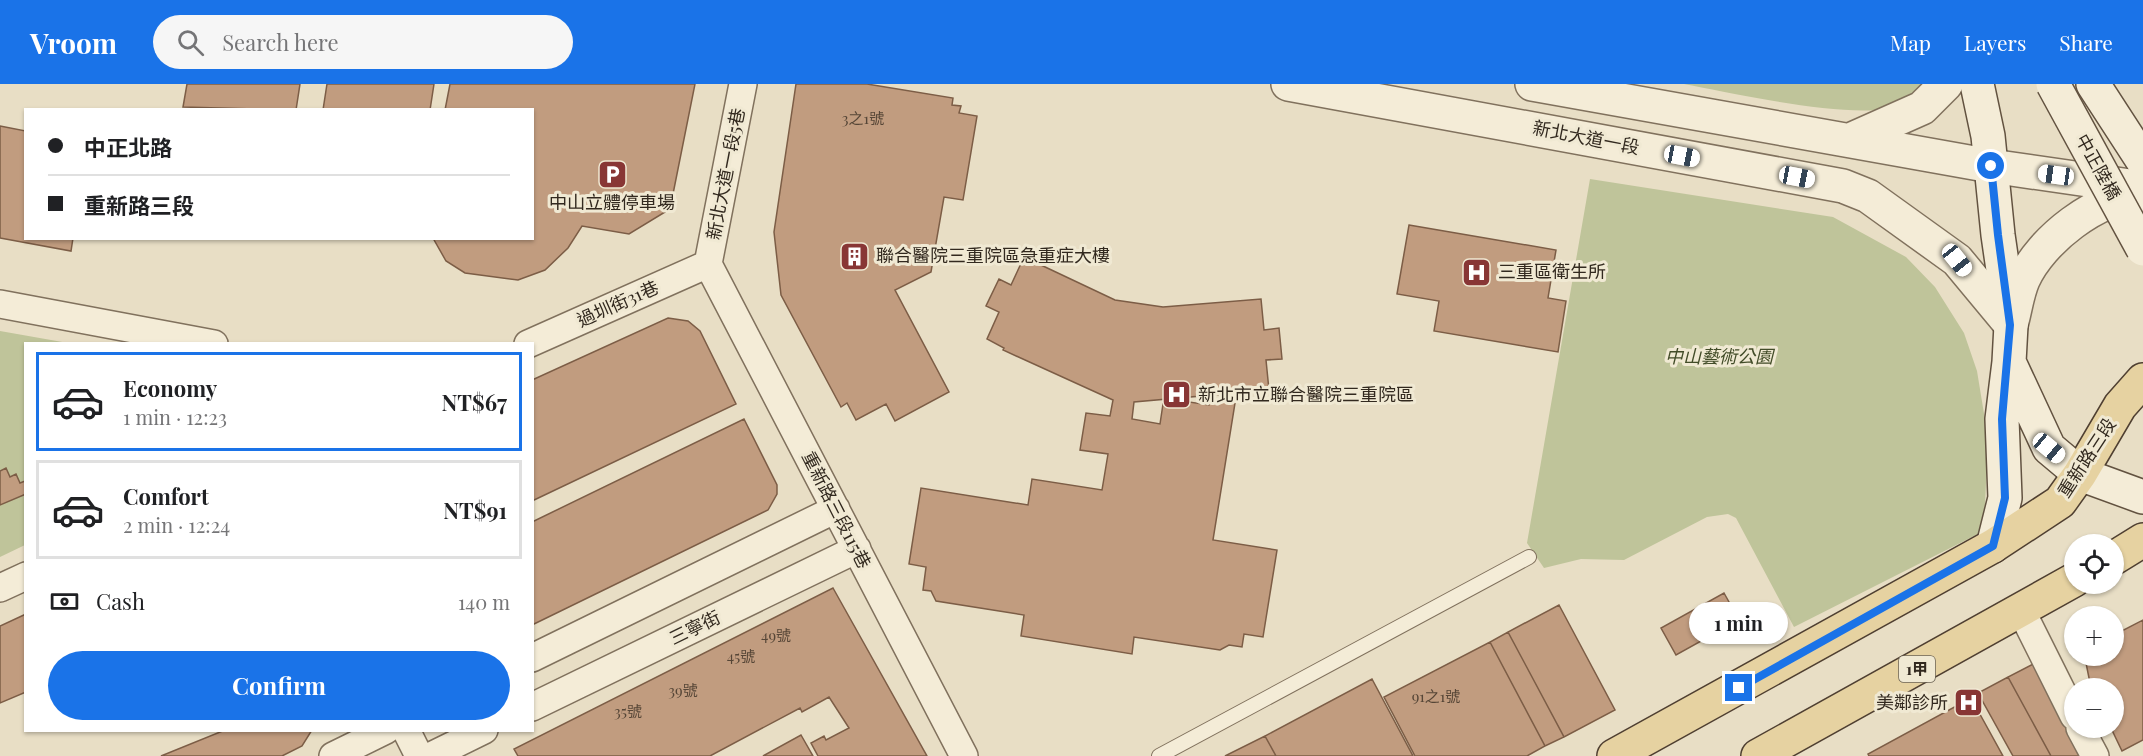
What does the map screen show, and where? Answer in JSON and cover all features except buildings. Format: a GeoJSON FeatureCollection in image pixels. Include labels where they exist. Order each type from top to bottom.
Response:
{"type":"FeatureCollection","features":[{"type":"Feature","properties":{"kind":"main road","name":"重新路三段"},"geometry":{"type":"LineString","coordinates":[[1614,756],[1993,546],[2060,502],[2080,474],[2120,406],[2143,380]]}},
{"type":"Feature","properties":{"kind":"main road"},"geometry":{"type":"LineString","coordinates":[[2124,552],[2143,540]]}},
{"type":"Feature","properties":{"kind":"main road","name":"1甲"},"geometry":{"type":"LineString","coordinates":[[1758,756],[2022,612],[2064,586]]}},
{"type":"Feature","properties":{"kind":"street","name":"新北大道一段5巷"},"geometry":{"type":"LineString","coordinates":[[708,264],[743,84]]}},
{"type":"Feature","properties":{"kind":"street","name":"新北大道一段"},"geometry":{"type":"LineString","coordinates":[[1288,84],[1843,186],[1868,196],[1957,260],[2010,325]]}},
{"type":"Feature","properties":{"kind":"street"},"geometry":{"type":"LineString","coordinates":[[1533,84],[1991,166],[2143,188]]}},
{"type":"Feature","properties":{"kind":"street"},"geometry":{"type":"LineString","coordinates":[[1850,140],[1922,108],[1946,84]]}},
{"type":"Feature","properties":{"kind":"street"},"geometry":{"type":"LineString","coordinates":[[1977,84],[1991,166],[2010,325],[2009,362],[2002,419],[2005,498],[1993,546]]}},
{"type":"Feature","properties":{"kind":"street","name":"中正陸橋"},"geometry":{"type":"LineString","coordinates":[[2053,84],[2143,249]]}},
{"type":"Feature","properties":{"kind":"street"},"geometry":{"type":"LineString","coordinates":[[2092,84],[2129,144],[2143,161]]}},
{"type":"Feature","properties":{"kind":"street"},"geometry":{"type":"LineString","coordinates":[[2010,325],[2024,279],[2051,240],[2089,211],[2143,195]]}},
{"type":"Feature","properties":{"kind":"street","name":"過圳街31巷"},"geometry":{"type":"LineString","coordinates":[[532,342],[708,264]]}},
{"type":"Feature","properties":{"kind":"street","name":"重新路三段115巷"},"geometry":{"type":"LineString","coordinates":[[708,264],[964,756]]}},
{"type":"Feature","properties":{"kind":"street"},"geometry":{"type":"LineString","coordinates":[[0,304],[203,342]]}},
{"type":"Feature","properties":{"kind":"street"},"geometry":{"type":"LineString","coordinates":[[2009,362],[2049,448],[2080,474],[2143,497]]}},
{"type":"Feature","properties":{"kind":"street"},"geometry":{"type":"LineString","coordinates":[[534,657],[836,509]]}},
{"type":"Feature","properties":{"kind":"street","name":"三寧街"},"geometry":{"type":"LineString","coordinates":[[534,706],[856,549]]}},
{"type":"Feature","properties":{"kind":"street"},"geometry":{"type":"LineString","coordinates":[[0,588],[24,577]]}},
{"type":"Feature","properties":{"kind":"street"},"geometry":{"type":"LineString","coordinates":[[2022,612],[2064,696]]}},
{"type":"Feature","properties":{"kind":"street"},"geometry":{"type":"LineString","coordinates":[[407,732],[419,756]]}},
{"type":"Feature","properties":{"kind":"street"},"geometry":{"type":"LineString","coordinates":[[431,756],[480,732]]}},
{"type":"Feature","properties":{"kind":"street"},"geometry":{"type":"LineString","coordinates":[[2085,738],[2095,756]]}},
{"type":"Feature","properties":{"kind":"street"},"geometry":{"type":"LineString","coordinates":[[333,756],[371,739]]}},
{"type":"Feature","properties":{"kind":"lane"},"geometry":{"type":"LineString","coordinates":[[1160,756],[1529,557]]}},
{"type":"Feature","properties":{"kind":"green space"},"geometry":{"type":"Polygon","coordinates":[[[1684,84],[1923,84],[1899,105],[1881,110],[1856,110],[1794,104],[1684,84]]]}},
{"type":"Feature","properties":{"kind":"green space","name":"中山藝術公園"},"geometry":{"type":"Polygon","coordinates":[[[1590,179],[1833,217],[1906,257],[1935,287],[1964,333],[1977,371],[1988,438],[1985,505],[1978,534],[1794,627],[1736,518],[1728,514],[1707,517],[1624,560],[1581,559],[1544,568],[1527,543],[1590,179]]]}},
{"type":"Feature","properties":{"kind":"green space"},"geometry":{"type":"Polygon","coordinates":[[[0,331],[62,342],[24,342],[24,545],[0,557],[0,331]]]}},
{"type":"Feature","properties":{"kind":"place","name":"中山立體停車場"},"geometry":{"type":"Point","coordinates":[612,174]}},
{"type":"Feature","properties":{"kind":"place","name":"聯合醫院三重院區急重症大樓"},"geometry":{"type":"Point","coordinates":[855,256]}},
{"type":"Feature","properties":{"kind":"place","name":"三重區衛生所"},"geometry":{"type":"Point","coordinates":[1477,272]}},
{"type":"Feature","properties":{"kind":"place","name":"新北市立聯合醫院三重院區"},"geometry":{"type":"Point","coordinates":[1177,395]}},
{"type":"Feature","properties":{"kind":"place","name":"美鄰診所"},"geometry":{"type":"Point","coordinates":[1969,703]}},
{"type":"Feature","properties":{"kind":"route"},"geometry":{"type":"LineString","coordinates":[[1739,688],[1993,546],[2005,498],[2002,419],[2009,362],[2010,325],[1991,166]]}}]}
